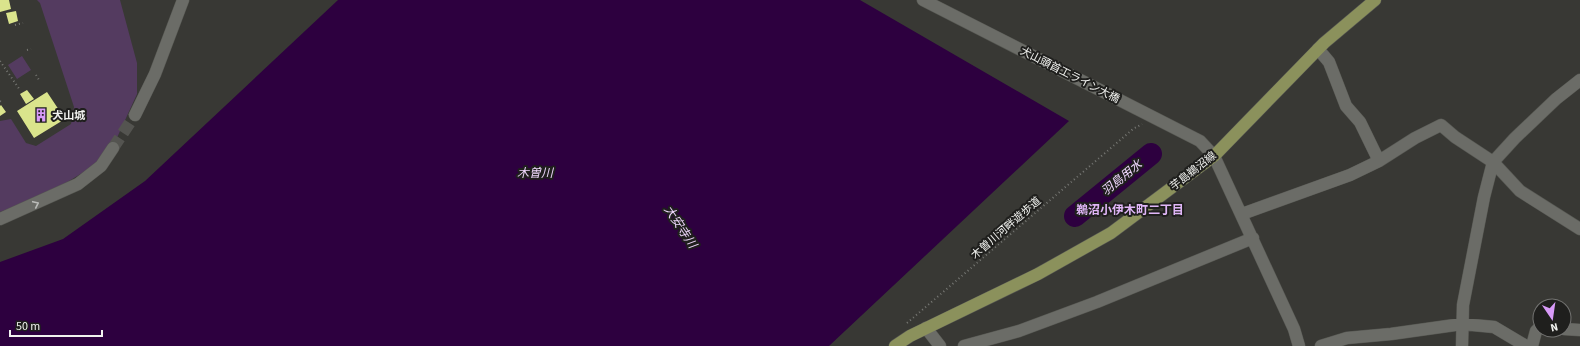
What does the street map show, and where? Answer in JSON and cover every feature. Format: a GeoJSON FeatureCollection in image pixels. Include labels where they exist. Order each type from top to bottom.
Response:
{"type":"FeatureCollection","features":[{"type":"Feature","properties":{"kind":"main road","name":"芋島鵜沼線"},"geometry":{"type":"LineString","coordinates":[[895,346],[910,336],[1038,274],[1110,233],[1214,156],[1318,49],[1375,0]]}},
{"type":"Feature","properties":{"kind":"street"},"geometry":{"type":"LineString","coordinates":[[135,115],[155,74],[184,0]]}},
{"type":"Feature","properties":{"kind":"street","name":"犬山頭首工ライン大橋"},"geometry":{"type":"LineString","coordinates":[[923,0],[1200,141],[1214,156],[1254,238],[1294,329],[1297,346]]}},
{"type":"Feature","properties":{"kind":"street"},"geometry":{"type":"LineString","coordinates":[[1318,49],[1329,62],[1346,106],[1360,122],[1378,161]]}},
{"type":"Feature","properties":{"kind":"street"},"geometry":{"type":"LineString","coordinates":[[1462,346],[1463,305],[1484,197],[1493,162],[1515,138],[1556,99],[1580,80]]}},
{"type":"Feature","properties":{"kind":"street"},"geometry":{"type":"LineString","coordinates":[[1242,214],[1350,176],[1415,138],[1441,125],[1454,137],[1493,162],[1520,191],[1580,229]]}},
{"type":"Feature","properties":{"kind":"street"},"geometry":{"type":"LineString","coordinates":[[0,219],[78,184],[101,166],[113,148]]}},
{"type":"Feature","properties":{"kind":"street"},"geometry":{"type":"LineString","coordinates":[[964,346],[1019,331],[1090,305],[1254,238]]}},
{"type":"Feature","properties":{"kind":"street"},"geometry":{"type":"LineString","coordinates":[[1321,346],[1347,338],[1391,334],[1462,324],[1494,327],[1526,346]]}},
{"type":"Feature","properties":{"kind":"street"},"geometry":{"type":"LineString","coordinates":[[926,328],[940,346]]}},
{"type":"Feature","properties":{"kind":"path"},"geometry":{"type":"LineString","coordinates":[[15,25],[23,23]]}},
{"type":"Feature","properties":{"kind":"path"},"geometry":{"type":"LineString","coordinates":[[27,50],[31,49]]}},
{"type":"Feature","properties":{"kind":"path"},"geometry":{"type":"LineString","coordinates":[[0,61],[20,90]]}},
{"type":"Feature","properties":{"kind":"path"},"geometry":{"type":"LineString","coordinates":[[36,75],[39,80]]}},
{"type":"Feature","properties":{"kind":"path","name":"木曽川河畔遊歩道"},"geometry":{"type":"LineString","coordinates":[[905,325],[1143,123]]}},
{"type":"Feature","properties":{"kind":"shaded area"},"geometry":{"type":"Polygon","coordinates":[[[37,0],[120,0],[137,63],[137,94],[115,142],[97,164],[64,184],[30,201],[0,212],[0,121],[11,119],[26,143],[36,146],[71,124],[74,107],[40,3],[37,0]]]}},
{"type":"Feature","properties":{"kind":"shaded area"},"geometry":{"type":"Polygon","coordinates":[[[22,56],[31,70],[17,79],[8,65],[22,56]]]}},
{"type":"Feature","properties":{"kind":"water","name":"木曽川"},"geometry":{"type":"Polygon","coordinates":[[[338,0],[860,0],[1069,121],[829,346],[0,346],[0,262],[63,239],[145,181],[338,0]]]}},
{"type":"Feature","properties":{"kind":"building"},"geometry":{"type":"Polygon","coordinates":[[[0,0],[9,0],[11,9],[0,12],[0,0]]]}},
{"type":"Feature","properties":{"kind":"building"},"geometry":{"type":"Polygon","coordinates":[[[16,11],[18,21],[9,24],[6,13],[16,11]]]}},
{"type":"Feature","properties":{"kind":"building"},"geometry":{"type":"Polygon","coordinates":[[[27,90],[34,99],[26,104],[20,94],[27,90]]]}},
{"type":"Feature","properties":{"kind":"building","name":"犬山城"},"geometry":{"type":"Polygon","coordinates":[[[47,92],[65,119],[34,138],[17,111],[47,92]]]}},
{"type":"Feature","properties":{"kind":"building"},"geometry":{"type":"Polygon","coordinates":[[[1,105],[6,112],[0,116],[0,106],[1,105]]]}},
{"type":"Feature","properties":{"kind":"waterway","name":"羽島用水"},"geometry":{"type":"LineString","coordinates":[[1075,216],[1151,154]]}},
{"type":"Feature","properties":{"kind":"tunnel"},"geometry":{"type":"LineString","coordinates":[[113,148],[135,115]]}},
{"type":"Feature","properties":{"kind":"place","name":"犬山城"},"geometry":{"type":"Point","coordinates":[41,115]}},
{"type":"Feature","properties":{"kind":"district","name":"鵜沼小伊木町二丁目"},"geometry":{"type":"Point","coordinates":[1130,210]}},
{"type":"Feature","properties":{"kind":"water label","name":"大安寺川"},"geometry":{"type":"Point","coordinates":[680,227]}}]}
